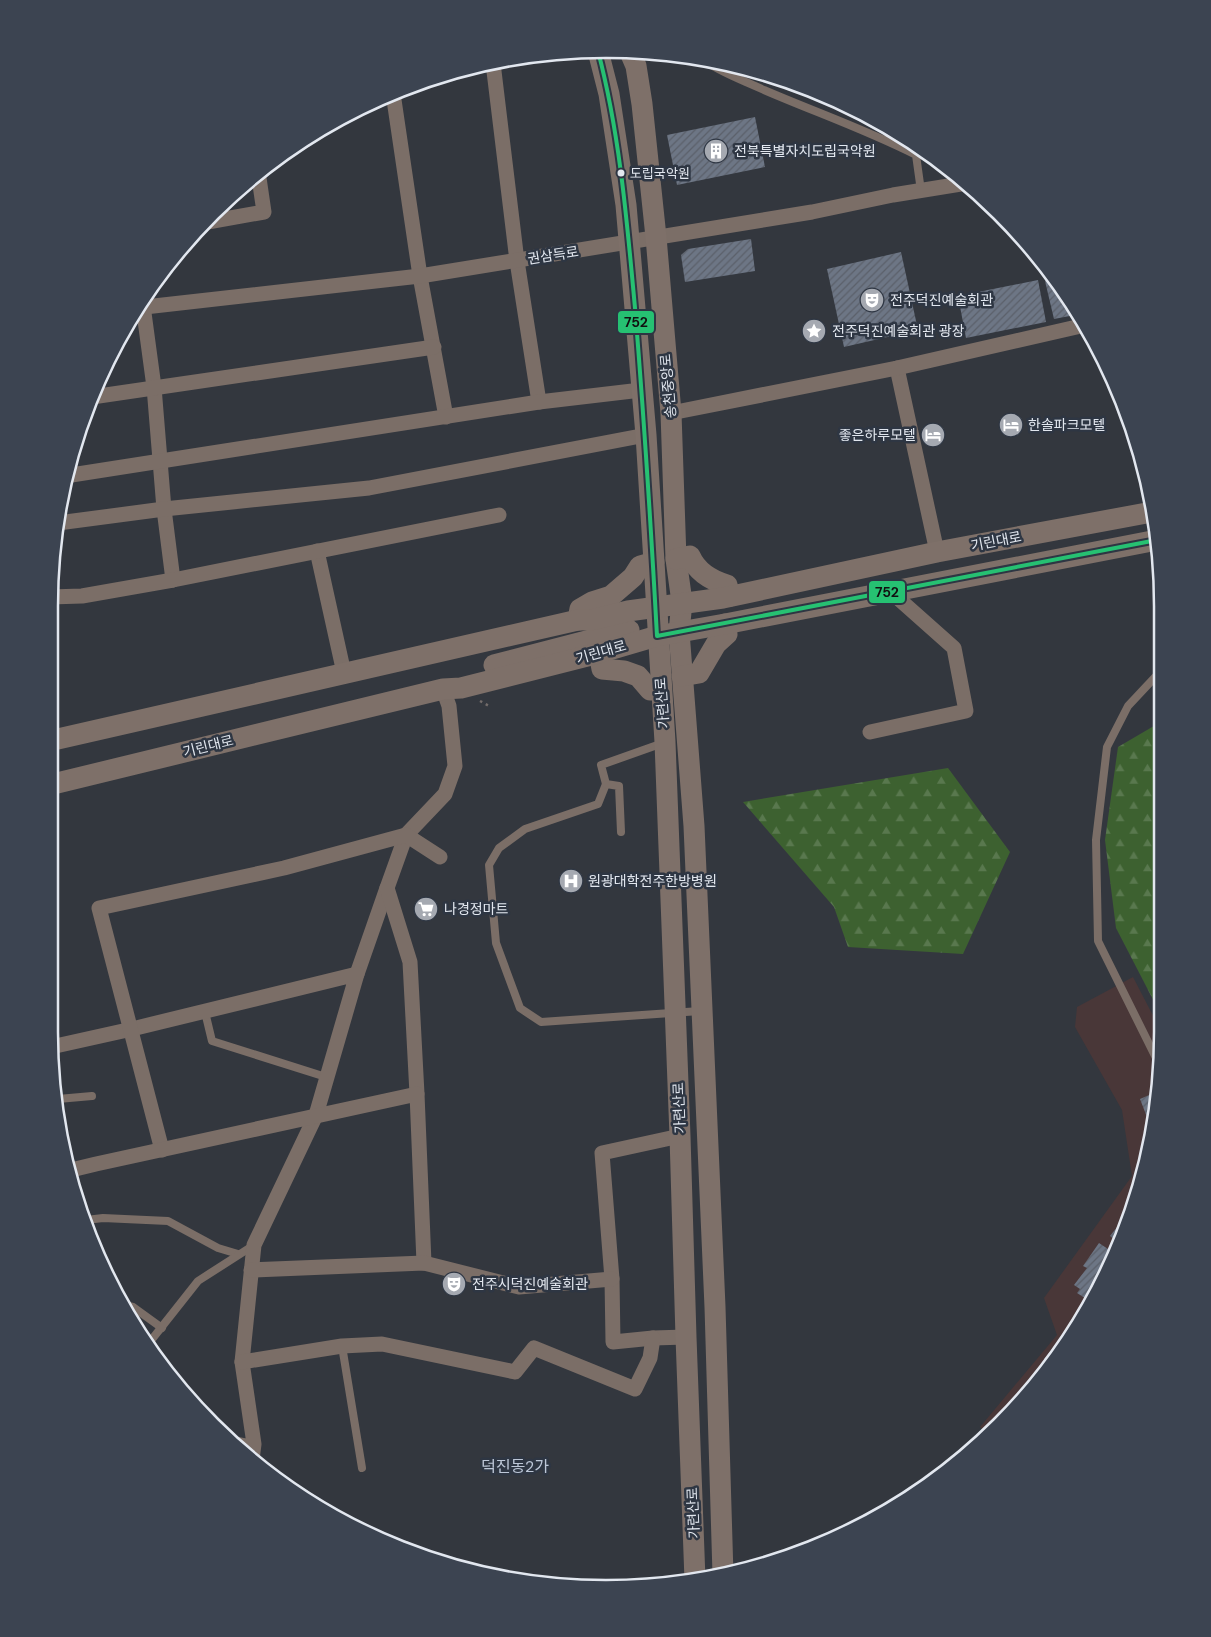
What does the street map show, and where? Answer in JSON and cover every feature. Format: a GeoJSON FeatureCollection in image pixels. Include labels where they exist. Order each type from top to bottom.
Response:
{"type":"FeatureCollection","features":[{"type":"Feature","properties":{"kind":"street","name":"송천중앙로"},"geometry":{"type":"LineString","coordinates":[[600,58],[610,94],[626,205],[646,435],[654,562],[667,618]]}},
{"type":"Feature","properties":{"kind":"street","name":"송천중앙로"},"geometry":{"type":"LineString","coordinates":[[633,59],[636,66],[642,104],[656,237],[671,413],[676,559],[667,618]]}},
{"type":"Feature","properties":{"kind":"street"},"geometry":{"type":"LineString","coordinates":[[494,69],[517,261],[539,402]]}},
{"type":"Feature","properties":{"kind":"street"},"geometry":{"type":"LineString","coordinates":[[394,100],[420,276],[446,417]]}},
{"type":"Feature","properties":{"kind":"street"},"geometry":{"type":"LineString","coordinates":[[215,221],[264,212],[259,181]]}},
{"type":"Feature","properties":{"kind":"street","name":"권삼득로"},"geometry":{"type":"LineString","coordinates":[[149,303],[420,276],[812,212],[957,185]]}},
{"type":"Feature","properties":{"kind":"street"},"geometry":{"type":"LineString","coordinates":[[142,313],[154,387],[164,509],[173,580]]}},
{"type":"Feature","properties":{"kind":"street"},"geometry":{"type":"LineString","coordinates":[[671,413],[897,368],[1077,327]]}},
{"type":"Feature","properties":{"kind":"street"},"geometry":{"type":"LineString","coordinates":[[99,396],[434,348]]}},
{"type":"Feature","properties":{"kind":"street"},"geometry":{"type":"LineString","coordinates":[[897,368],[937,552]]}},
{"type":"Feature","properties":{"kind":"street"},"geometry":{"type":"LineString","coordinates":[[74,475],[539,402],[641,390]]}},
{"type":"Feature","properties":{"kind":"street"},"geometry":{"type":"LineString","coordinates":[[64,522],[164,509],[369,488],[646,435]]}},
{"type":"Feature","properties":{"kind":"street"},"geometry":{"type":"LineString","coordinates":[[253,1451],[254,1444],[242,1362],[254,1245],[316,1115],[357,974],[406,835],[445,794],[455,766],[449,706],[443,689],[459,674],[667,618],[656,466],[647,457]]}},
{"type":"Feature","properties":{"kind":"street","name":"기린대로"},"geometry":{"type":"LineString","coordinates":[[58,783],[443,689],[461,688],[599,654],[667,618],[730,596],[937,552],[1145,513]]}},
{"type":"Feature","properties":{"kind":"street"},"geometry":{"type":"LineString","coordinates":[[58,597],[82,596],[173,580],[499,515]]}},
{"type":"Feature","properties":{"kind":"street","name":"기린대로"},"geometry":{"type":"LineString","coordinates":[[58,739],[578,620],[591,620],[628,611],[667,618],[725,624],[1150,542]]}},
{"type":"Feature","properties":{"kind":"street"},"geometry":{"type":"LineString","coordinates":[[317,551],[344,673]]}},
{"type":"Feature","properties":{"kind":"street"},"geometry":{"type":"LineString","coordinates":[[676,559],[690,556],[701,572],[712,580],[727,585],[730,596]]}},
{"type":"Feature","properties":{"kind":"street"},"geometry":{"type":"LineString","coordinates":[[578,620],[580,609],[592,602],[612,596],[633,577],[640,566],[654,562]]}},
{"type":"Feature","properties":{"kind":"street"},"geometry":{"type":"LineString","coordinates":[[870,732],[966,711],[954,648],[891,592]]}},
{"type":"Feature","properties":{"kind":"street","name":"가련산로"},"geometry":{"type":"LineString","coordinates":[[667,618],[682,676],[694,826],[715,1307],[724,1566]]}},
{"type":"Feature","properties":{"kind":"street","name":"가련산로"},"geometry":{"type":"LineString","coordinates":[[667,618],[661,690],[665,742],[676,1014],[695,1572]]}},
{"type":"Feature","properties":{"kind":"street"},"geometry":{"type":"LineString","coordinates":[[682,676],[699,673],[716,644],[727,634],[725,624]]}},
{"type":"Feature","properties":{"kind":"street"},"geometry":{"type":"LineString","coordinates":[[599,654],[602,669],[624,671],[638,676],[650,690],[661,690]]}},
{"type":"Feature","properties":{"kind":"street"},"geometry":{"type":"LineString","coordinates":[[162,1150],[99,908],[284,868],[406,835],[440,857]]}},
{"type":"Feature","properties":{"kind":"street"},"geometry":{"type":"LineString","coordinates":[[387,888],[410,962],[424,1264]]}},
{"type":"Feature","properties":{"kind":"street"},"geometry":{"type":"LineString","coordinates":[[58,1045],[132,1030],[357,974]]}},
{"type":"Feature","properties":{"kind":"street"},"geometry":{"type":"LineString","coordinates":[[75,1169],[417,1094]]}},
{"type":"Feature","properties":{"kind":"street"},"geometry":{"type":"LineString","coordinates":[[680,1136],[602,1153],[612,1279],[613,1342],[686,1337]]}},
{"type":"Feature","properties":{"kind":"street"},"geometry":{"type":"LineString","coordinates":[[251,1270],[424,1264],[519,1287],[612,1279]]}},
{"type":"Feature","properties":{"kind":"street"},"geometry":{"type":"LineString","coordinates":[[242,1362],[342,1346],[382,1344],[515,1372],[534,1348],[635,1389],[650,1358],[653,1338]]}},
{"type":"Feature","properties":{"kind":"lane"},"geometry":{"type":"LineString","coordinates":[[715,69],[887,140],[916,155],[921,191]]}},
{"type":"Feature","properties":{"kind":"lane"},"geometry":{"type":"LineString","coordinates":[[1153,1052],[1098,941],[1096,840],[1107,747],[1128,706],[1154,678]]}},
{"type":"Feature","properties":{"kind":"lane"},"geometry":{"type":"LineString","coordinates":[[665,742],[601,765],[606,784],[598,804],[525,829],[499,848],[489,865],[496,943],[520,1008],[541,1022],[702,1011]]}},
{"type":"Feature","properties":{"kind":"lane"},"geometry":{"type":"LineString","coordinates":[[606,784],[619,786],[621,832]]}},
{"type":"Feature","properties":{"kind":"lane"},"geometry":{"type":"LineString","coordinates":[[205,1012],[212,1041],[326,1077]]}},
{"type":"Feature","properties":{"kind":"lane"},"geometry":{"type":"LineString","coordinates":[[62,1099],[92,1096]]}},
{"type":"Feature","properties":{"kind":"lane"},"geometry":{"type":"LineString","coordinates":[[91,1219],[102,1218],[168,1221],[218,1248],[238,1254]]}},
{"type":"Feature","properties":{"kind":"lane"},"geometry":{"type":"LineString","coordinates":[[152,1339],[198,1281],[254,1245]]}},
{"type":"Feature","properties":{"kind":"lane"},"geometry":{"type":"LineString","coordinates":[[132,1307],[162,1328]]}},
{"type":"Feature","properties":{"kind":"lane"},"geometry":{"type":"LineString","coordinates":[[342,1346],[362,1468]]}},
{"type":"Feature","properties":{"kind":"lane"},"geometry":{"type":"LineString","coordinates":[[242,1442],[254,1444]]}},
{"type":"Feature","properties":{"kind":"shaded area"},"geometry":{"type":"Polygon","coordinates":[[[1133,977],[1154,1018],[1149,1103],[1143,1138],[1135,1173],[1112,1241],[1080,1306],[1061,1336],[1018,1393],[982,1429],[980,1427],[1057,1335],[1044,1298],[1132,1176],[1122,1110],[1075,1027],[1077,1007],[1133,977]]]}},
{"type":"Feature","properties":{"kind":"green space"},"geometry":{"type":"Polygon","coordinates":[[[1154,726],[1154,1001],[1116,928],[1105,840],[1118,747],[1154,726]]]}},
{"type":"Feature","properties":{"kind":"green space"},"geometry":{"type":"Polygon","coordinates":[[[948,768],[1010,852],[963,954],[848,947],[834,907],[743,802],[948,768]]]}},
{"type":"Feature","properties":{"kind":"building","name":"전북특별자치도립국악원"},"geometry":{"type":"Polygon","coordinates":[[[755,117],[765,167],[677,185],[667,135],[755,117]]]}},
{"type":"Feature","properties":{"kind":"building"},"geometry":{"type":"Polygon","coordinates":[[[751,239],[755,271],[685,282],[681,255],[688,249],[751,239]]]}},
{"type":"Feature","properties":{"kind":"building","name":"전주덕진예술회관"},"geometry":{"type":"Polygon","coordinates":[[[901,252],[918,330],[844,347],[827,269],[901,252]]]}},
{"type":"Feature","properties":{"kind":"building"},"geometry":{"type":"Polygon","coordinates":[[[1038,280],[1046,322],[966,338],[958,296],[1038,280]]]}},
{"type":"Feature","properties":{"kind":"building"},"geometry":{"type":"Polygon","coordinates":[[[1045,281],[1061,301],[1070,316],[1054,319],[1045,281]]]}},
{"type":"Feature","properties":{"kind":"building"},"geometry":{"type":"Polygon","coordinates":[[[1150,1095],[1147,1116],[1140,1099],[1150,1095]]]}},
{"type":"Feature","properties":{"kind":"building"},"geometry":{"type":"Polygon","coordinates":[[[1117,1227],[1113,1238],[1110,1236],[1117,1227]]]}},
{"type":"Feature","properties":{"kind":"building"},"geometry":{"type":"Polygon","coordinates":[[[1099,1243],[1108,1249],[1084,1298],[1077,1293],[1080,1289],[1074,1285],[1087,1268],[1083,1266],[1099,1243]]]}},
{"type":"Feature","properties":{"kind":"transit line","name":"752"},"geometry":{"type":"LineString","coordinates":[[600,58],[612,114],[629,243],[644,431],[657,636],[1150,541]]}},
{"type":"Feature","properties":{"kind":"place","name":"전북특별자치도립국악원"},"geometry":{"type":"Point","coordinates":[716,151]}},
{"type":"Feature","properties":{"kind":"place","name":"도립국악원"},"geometry":{"type":"Point","coordinates":[621,173]}},
{"type":"Feature","properties":{"kind":"place","name":"전주덕진예술회관"},"geometry":{"type":"Point","coordinates":[872,300]}},
{"type":"Feature","properties":{"kind":"place","name":"전주덕진예술회관 광장"},"geometry":{"type":"Point","coordinates":[814,331]}},
{"type":"Feature","properties":{"kind":"place","name":"한솔파크모텔"},"geometry":{"type":"Point","coordinates":[1011,425]}},
{"type":"Feature","properties":{"kind":"place","name":"좋은하루모텔"},"geometry":{"type":"Point","coordinates":[933,435]}},
{"type":"Feature","properties":{"kind":"place","name":"원광대학전주한방병원"},"geometry":{"type":"Point","coordinates":[571,881]}},
{"type":"Feature","properties":{"kind":"place","name":"나경정마트"},"geometry":{"type":"Point","coordinates":[426,909]}},
{"type":"Feature","properties":{"kind":"place","name":"전주시덕진예술회관"},"geometry":{"type":"Point","coordinates":[454,1284]}},
{"type":"Feature","properties":{"kind":"district","name":"덕진동2가"},"geometry":{"type":"Point","coordinates":[515,1466]}}]}
